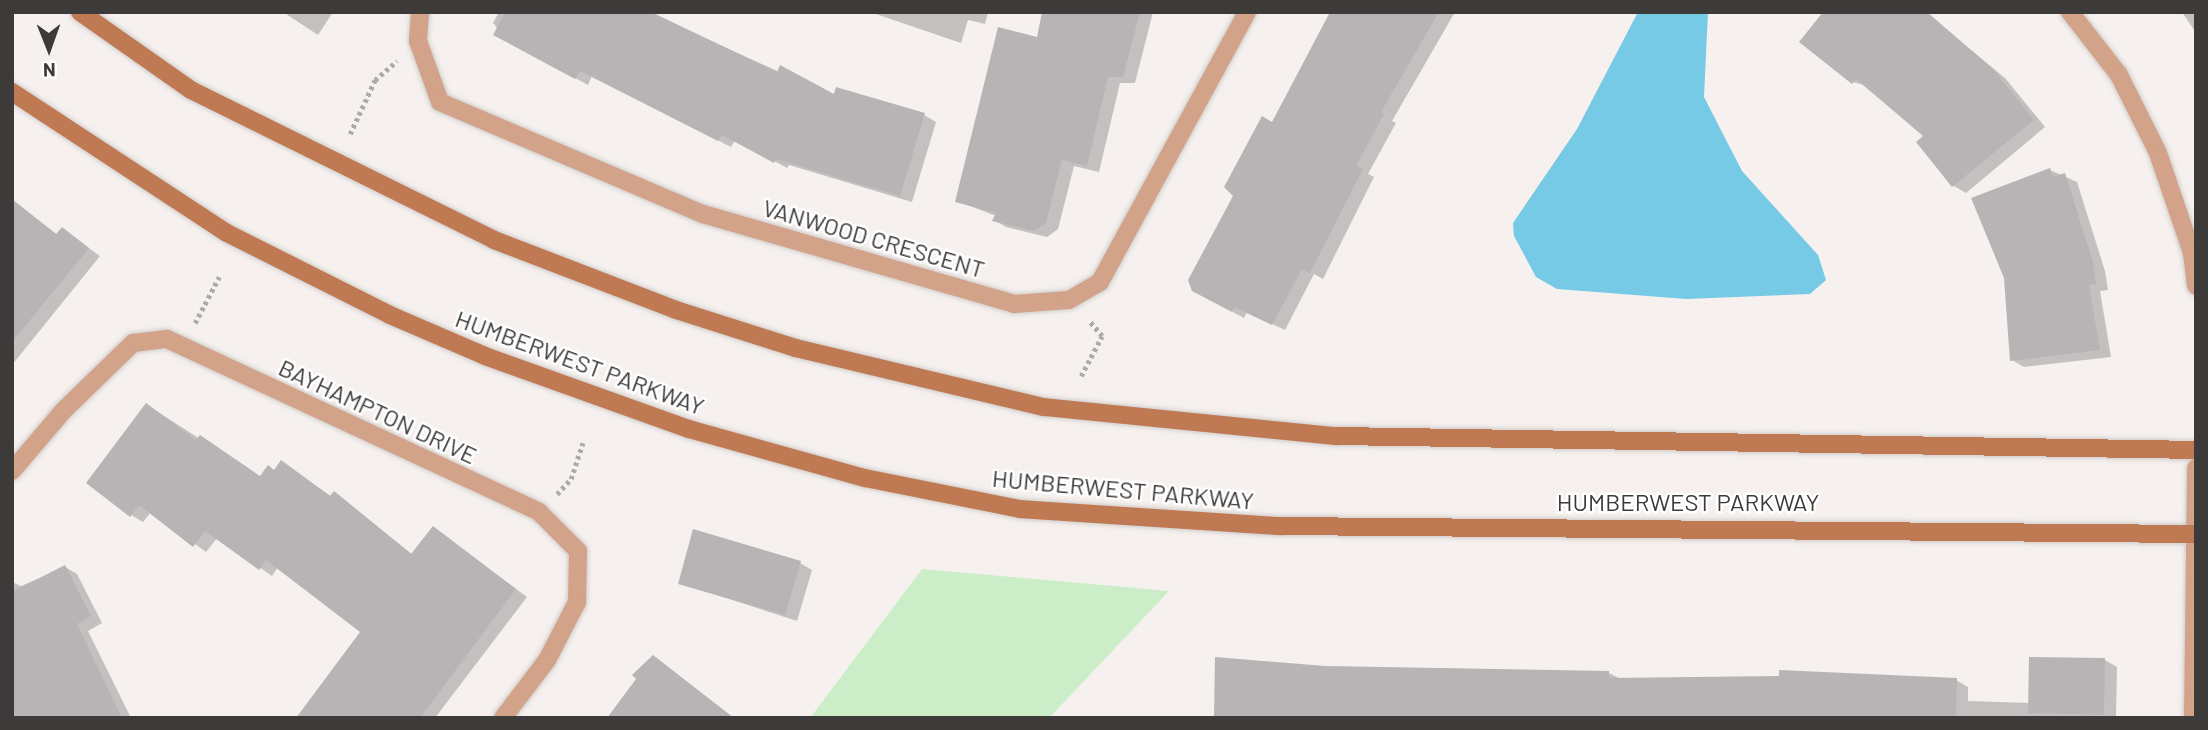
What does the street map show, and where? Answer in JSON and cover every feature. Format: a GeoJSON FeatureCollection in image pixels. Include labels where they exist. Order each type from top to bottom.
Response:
{"type":"FeatureCollection","features":[{"type":"Feature","properties":{"kind":"main road"},"geometry":{"type":"LineString","coordinates":[[80,12],[191,90],[494,240],[676,310],[796,348],[1044,407],[1337,436],[2196,450]]}},
{"type":"Feature","properties":{"kind":"main road","name":"HUMBERWEST PARKWAY"},"geometry":{"type":"LineString","coordinates":[[12,92],[227,233],[390,315],[485,356],[690,429],[878,481],[1020,509],[1279,526],[2195,534]]}},
{"type":"Feature","properties":{"kind":"street","name":"VANWOOD CRESCENT"},"geometry":{"type":"LineString","coordinates":[[420,12],[418,41],[440,102],[703,214],[1014,304],[1069,300],[1100,282],[1247,12]]}},
{"type":"Feature","properties":{"kind":"street"},"geometry":{"type":"LineString","coordinates":[[2070,12],[2119,75],[2158,153],[2192,253],[2196,286]]}},
{"type":"Feature","properties":{"kind":"street","name":"BAYHAMPTON DRIVE"},"geometry":{"type":"LineString","coordinates":[[12,471],[62,411],[133,343],[167,339],[539,512],[578,551],[577,602],[547,660],[503,718]]}},
{"type":"Feature","properties":{"kind":"street"},"geometry":{"type":"LineString","coordinates":[[2193,718],[2196,468]]}},
{"type":"Feature","properties":{"kind":"path"},"geometry":{"type":"LineString","coordinates":[[350,134],[375,80],[418,41]]}},
{"type":"Feature","properties":{"kind":"path"},"geometry":{"type":"LineString","coordinates":[[187,348],[200,309],[219,277]]}},
{"type":"Feature","properties":{"kind":"path"},"geometry":{"type":"LineString","coordinates":[[1069,300],[1102,336],[1081,376]]}},
{"type":"Feature","properties":{"kind":"path"},"geometry":{"type":"LineString","coordinates":[[539,512],[571,479],[583,443]]}},
{"type":"Feature","properties":{"kind":"green space"},"geometry":{"type":"Polygon","coordinates":[[[922,569],[1169,591],[1049,718],[810,718],[922,569]]]}},
{"type":"Feature","properties":{"kind":"water"},"geometry":{"type":"Polygon","coordinates":[[[1638,12],[1708,12],[1704,97],[1742,171],[1818,255],[1826,280],[1810,294],[1686,299],[1557,289],[1536,277],[1514,236],[1513,223],[1577,129],[1638,12]]]}},
{"type":"Feature","properties":{"kind":"building"},"geometry":{"type":"Polygon","coordinates":[[[505,12],[651,12],[777,72],[780,65],[834,94],[836,87],[925,113],[900,196],[776,159],[774,163],[722,135],[718,141],[580,71],[575,79],[493,35],[505,12]]]}},
{"type":"Feature","properties":{"kind":"building"},"geometry":{"type":"Polygon","coordinates":[[[1042,12],[1140,12],[1123,77],[1108,77],[1087,166],[1062,160],[1046,223],[1034,231],[992,221],[996,213],[955,202],[998,27],[1037,37],[1042,12]]]}},
{"type":"Feature","properties":{"kind":"building"},"geometry":{"type":"Polygon","coordinates":[[[1330,12],[1439,12],[1381,112],[1384,114],[1356,166],[1363,169],[1310,273],[1302,269],[1272,325],[1234,307],[1232,312],[1192,291],[1188,280],[1233,196],[1224,187],[1262,116],[1272,122],[1330,12]]]}},
{"type":"Feature","properties":{"kind":"building"},"geometry":{"type":"Polygon","coordinates":[[[1823,12],[1927,12],[1993,69],[2034,120],[1952,187],[1916,142],[1923,136],[1856,79],[1852,84],[1799,42],[1823,12]]]}},
{"type":"Feature","properties":{"kind":"building"},"geometry":{"type":"Polygon","coordinates":[[[2050,168],[2053,177],[2065,173],[2093,262],[2096,284],[2089,285],[2100,350],[2010,361],[2004,278],[1971,198],[2050,168]]]}},
{"type":"Feature","properties":{"kind":"building"},"geometry":{"type":"Polygon","coordinates":[[[12,199],[56,234],[62,227],[89,248],[12,342],[12,199]]]}},
{"type":"Feature","properties":{"kind":"building"},"geometry":{"type":"Polygon","coordinates":[[[146,403],[196,440],[200,435],[260,476],[268,465],[274,470],[281,460],[330,496],[334,491],[411,554],[433,526],[516,589],[420,718],[296,718],[360,632],[266,560],[259,570],[205,531],[193,547],[139,505],[130,517],[86,483],[146,403]]]}},
{"type":"Feature","properties":{"kind":"building"},"geometry":{"type":"Polygon","coordinates":[[[693,529],[801,561],[785,615],[678,584],[693,529]]]}},
{"type":"Feature","properties":{"kind":"building"},"geometry":{"type":"Polygon","coordinates":[[[65,565],[91,616],[77,624],[122,718],[12,718],[12,592],[65,565]]]}},
{"type":"Feature","properties":{"kind":"building"},"geometry":{"type":"Polygon","coordinates":[[[653,655],[734,718],[607,718],[636,679],[632,675],[653,655]]]}},
{"type":"Feature","properties":{"kind":"building"},"geometry":{"type":"Polygon","coordinates":[[[1215,657],[1325,666],[1609,671],[1609,678],[1779,676],[1779,670],[1957,678],[1956,718],[1214,718],[1215,657]]]}},
{"type":"Feature","properties":{"kind":"building"},"geometry":{"type":"Polygon","coordinates":[[[2029,657],[2105,658],[2104,715],[2028,713],[2029,657]]]}}]}
